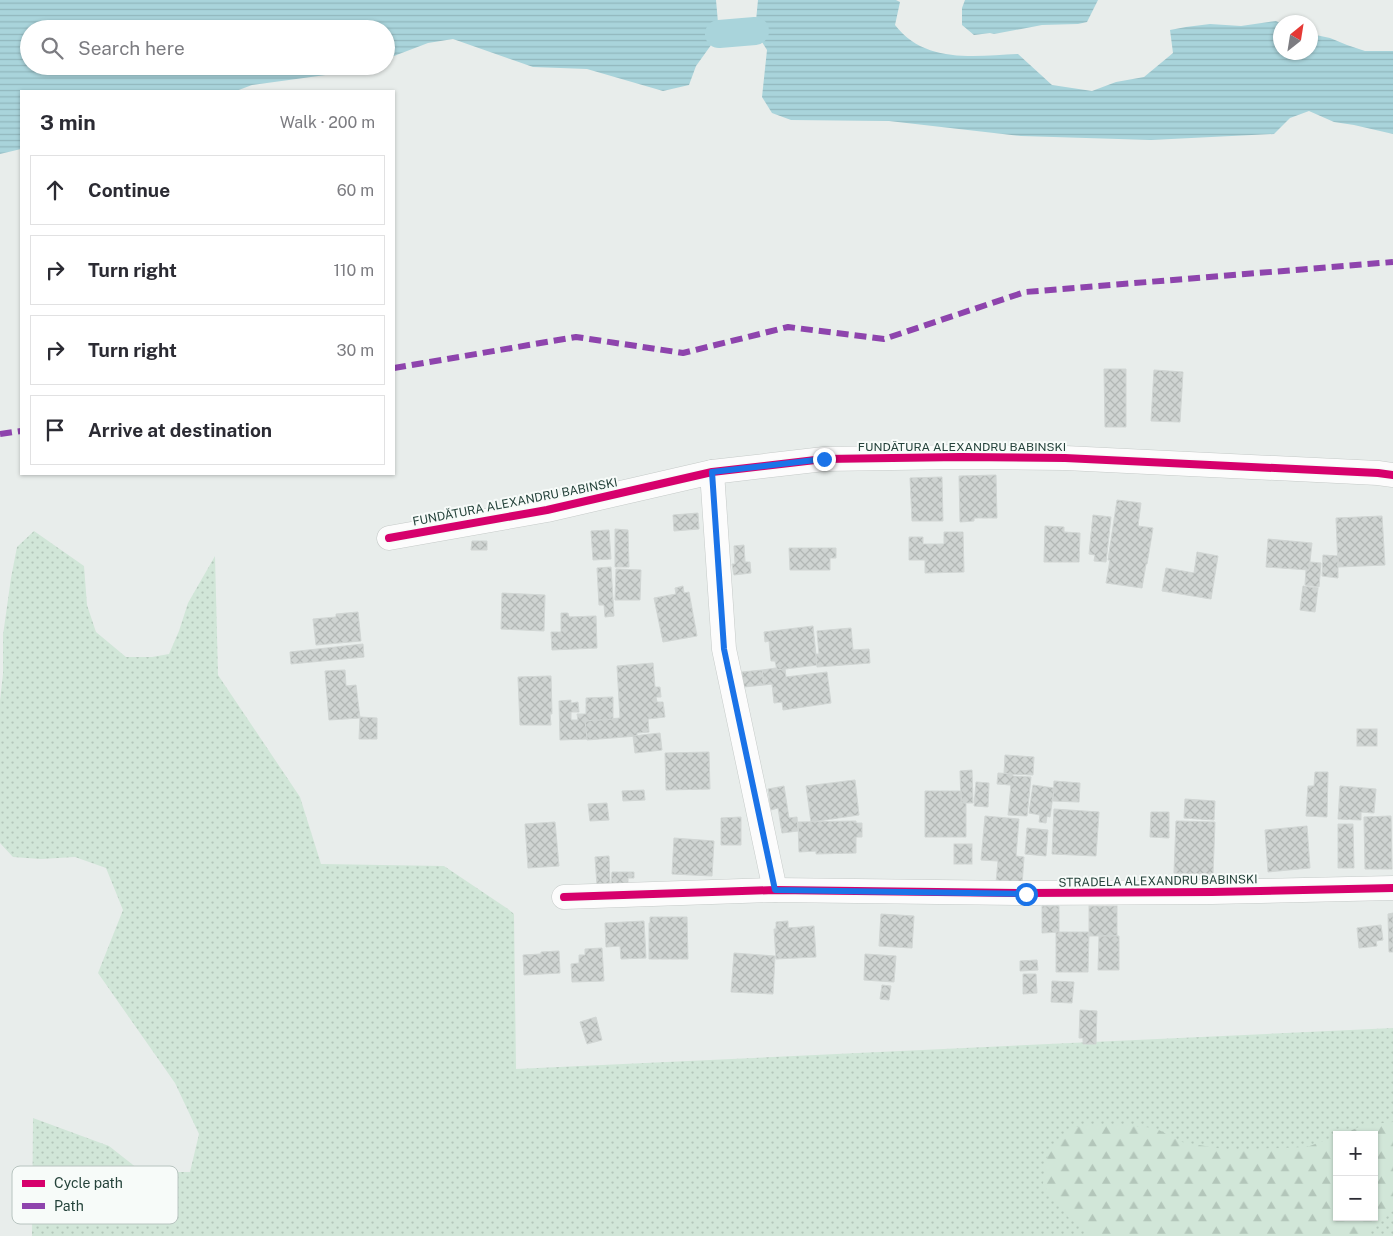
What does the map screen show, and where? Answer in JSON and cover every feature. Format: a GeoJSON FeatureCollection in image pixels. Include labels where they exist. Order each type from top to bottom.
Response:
{"type":"FeatureCollection","features":[{"type":"Feature","properties":{"kind":"street","name":"FUNDĂTURA ALEXANDRU BABINSKI"},"geometry":{"type":"LineString","coordinates":[[388,538],[547,510],[712,472],[824,459],[1075,458],[1393,475]]}},
{"type":"Feature","properties":{"kind":"street"},"geometry":{"type":"LineString","coordinates":[[712,472],[724,649],[775,890]]}},
{"type":"Feature","properties":{"kind":"street","name":"STRADELA ALEXANDRU BABINSKI"},"geometry":{"type":"LineString","coordinates":[[564,897],[775,890],[1026,894],[1393,888]]}},
{"type":"Feature","properties":{"kind":"green space"},"geometry":{"type":"Polygon","coordinates":[[[34,531],[84,566],[87,605],[96,632],[126,657],[152,657],[169,654],[188,603],[215,556],[218,675],[300,797],[321,864],[444,866],[514,914],[516,1069],[1393,1028],[1393,1236],[32,1236],[32,1224],[178,1224],[178,1172],[190,1172],[199,1134],[175,1083],[98,973],[123,910],[106,868],[75,857],[41,859],[13,857],[0,843],[0,701],[3,674],[3,635],[17,547],[34,531]]]}},
{"type":"Feature","properties":{"kind":"green space"},"geometry":{"type":"Polygon","coordinates":[[[33,1118],[109,1146],[134,1166],[33,1166],[33,1118]]]}},
{"type":"Feature","properties":{"kind":"green space"},"geometry":{"type":"Polygon","coordinates":[[[1393,1122],[1393,1211],[1363,1236],[1092,1236],[1068,1217],[1043,1184],[1048,1154],[1074,1127],[1111,1124],[1155,1128],[1182,1142],[1228,1150],[1307,1147],[1333,1137],[1333,1221],[1378,1221],[1378,1131],[1350,1131],[1364,1125],[1393,1122]]]}},
{"type":"Feature","properties":{"kind":"water"},"geometry":{"type":"Polygon","coordinates":[[[0,0],[716,0],[719,34],[696,66],[689,85],[663,91],[587,69],[533,67],[453,39],[428,43],[395,56],[395,20],[20,20],[20,75],[326,75],[252,85],[239,90],[20,90],[20,149],[0,154],[0,0]]]}},
{"type":"Feature","properties":{"kind":"water"},"geometry":{"type":"Polygon","coordinates":[[[758,0],[896,0],[900,2],[895,25],[907,38],[921,46],[936,52],[952,55],[1018,54],[1052,85],[1092,91],[1116,82],[1144,77],[1173,53],[1170,30],[1210,24],[1241,26],[1273,21],[1273,60],[1318,60],[1318,35],[1365,51],[1393,51],[1393,134],[1334,122],[1309,111],[1290,118],[1274,134],[1151,140],[1021,136],[889,121],[791,120],[772,113],[762,97],[767,50],[755,31],[758,0]]]}},
{"type":"Feature","properties":{"kind":"water"},"geometry":{"type":"Polygon","coordinates":[[[965,0],[1098,0],[1087,22],[1042,25],[994,34],[974,35],[962,25],[962,8],[965,0]]]}},
{"type":"Feature","properties":{"kind":"building"},"geometry":{"type":"Polygon","coordinates":[[[1104,369],[1126,369],[1126,427],[1105,427],[1104,369]]]}},
{"type":"Feature","properties":{"kind":"building"},"geometry":{"type":"Polygon","coordinates":[[[1154,370],[1183,372],[1180,422],[1151,421],[1154,370]]]}},
{"type":"Feature","properties":{"kind":"building"},"geometry":{"type":"Polygon","coordinates":[[[996,475],[997,518],[974,518],[974,521],[960,522],[959,476],[996,475]]]}},
{"type":"Feature","properties":{"kind":"building"},"geometry":{"type":"Polygon","coordinates":[[[942,477],[943,521],[912,521],[910,478],[942,477]]]}},
{"type":"Feature","properties":{"kind":"building"},"geometry":{"type":"Polygon","coordinates":[[[1117,500],[1141,503],[1138,526],[1153,528],[1142,588],[1106,583],[1117,500]]]}},
{"type":"Feature","properties":{"kind":"building"},"geometry":{"type":"Polygon","coordinates":[[[698,513],[699,529],[674,531],[673,515],[698,513]]]}},
{"type":"Feature","properties":{"kind":"building"},"geometry":{"type":"Polygon","coordinates":[[[1093,515],[1111,517],[1106,562],[1094,561],[1095,555],[1089,554],[1093,515]]]}},
{"type":"Feature","properties":{"kind":"building"},"geometry":{"type":"Polygon","coordinates":[[[1382,516],[1385,565],[1338,567],[1336,518],[1382,516]]]}},
{"type":"Feature","properties":{"kind":"building"},"geometry":{"type":"Polygon","coordinates":[[[1045,526],[1064,527],[1064,532],[1080,533],[1079,562],[1044,562],[1045,526]]]}},
{"type":"Feature","properties":{"kind":"building"},"geometry":{"type":"Polygon","coordinates":[[[615,529],[628,530],[629,567],[615,567],[615,529]]]}},
{"type":"Feature","properties":{"kind":"building"},"geometry":{"type":"Polygon","coordinates":[[[609,530],[611,559],[593,560],[591,531],[609,530]]]}},
{"type":"Feature","properties":{"kind":"building"},"geometry":{"type":"Polygon","coordinates":[[[944,532],[963,532],[964,572],[925,573],[925,560],[909,560],[909,537],[923,537],[923,544],[944,544],[944,532]]]}},
{"type":"Feature","properties":{"kind":"building"},"geometry":{"type":"Polygon","coordinates":[[[1268,539],[1312,543],[1309,570],[1266,567],[1268,539]]]}},
{"type":"Feature","properties":{"kind":"building"},"geometry":{"type":"Polygon","coordinates":[[[472,541],[487,541],[487,550],[471,550],[472,541]]]}},
{"type":"Feature","properties":{"kind":"building"},"geometry":{"type":"Polygon","coordinates":[[[744,545],[745,562],[750,562],[751,573],[734,575],[732,564],[735,564],[734,546],[744,545]]]}},
{"type":"Feature","properties":{"kind":"building"},"geometry":{"type":"Polygon","coordinates":[[[789,548],[836,548],[836,558],[830,558],[830,570],[790,570],[789,548]]]}},
{"type":"Feature","properties":{"kind":"building"},"geometry":{"type":"Polygon","coordinates":[[[1197,552],[1218,556],[1211,599],[1162,591],[1166,568],[1194,573],[1197,552]]]}},
{"type":"Feature","properties":{"kind":"building"},"geometry":{"type":"Polygon","coordinates":[[[1323,555],[1338,556],[1338,578],[1322,576],[1323,555]]]}},
{"type":"Feature","properties":{"kind":"building"},"geometry":{"type":"Polygon","coordinates":[[[1310,562],[1321,563],[1319,587],[1305,585],[1306,570],[1309,570],[1310,562]]]}},
{"type":"Feature","properties":{"kind":"building"},"geometry":{"type":"Polygon","coordinates":[[[611,567],[614,616],[605,617],[604,605],[599,605],[597,568],[611,567]]]}},
{"type":"Feature","properties":{"kind":"building"},"geometry":{"type":"Polygon","coordinates":[[[616,569],[641,570],[640,600],[615,600],[616,569]]]}},
{"type":"Feature","properties":{"kind":"building"},"geometry":{"type":"Polygon","coordinates":[[[683,586],[684,593],[689,592],[697,636],[663,642],[654,598],[676,594],[675,588],[683,586]]]}},
{"type":"Feature","properties":{"kind":"building"},"geometry":{"type":"Polygon","coordinates":[[[1303,586],[1318,588],[1315,612],[1300,610],[1303,586]]]}},
{"type":"Feature","properties":{"kind":"building"},"geometry":{"type":"Polygon","coordinates":[[[502,593],[545,595],[544,631],[501,629],[502,593]]]}},
{"type":"Feature","properties":{"kind":"building"},"geometry":{"type":"Polygon","coordinates":[[[358,612],[361,641],[316,645],[313,619],[336,617],[336,614],[358,612]]]}},
{"type":"Feature","properties":{"kind":"building"},"geometry":{"type":"Polygon","coordinates":[[[561,613],[568,613],[569,617],[596,616],[597,648],[552,650],[551,632],[561,632],[561,613]]]}},
{"type":"Feature","properties":{"kind":"building"},"geometry":{"type":"Polygon","coordinates":[[[813,626],[817,665],[777,670],[775,661],[771,661],[769,641],[765,642],[764,632],[813,626]]]}},
{"type":"Feature","properties":{"kind":"building"},"geometry":{"type":"Polygon","coordinates":[[[851,628],[853,650],[869,649],[870,663],[817,667],[816,654],[819,654],[817,631],[851,628]]]}},
{"type":"Feature","properties":{"kind":"building"},"geometry":{"type":"Polygon","coordinates":[[[363,644],[364,657],[291,664],[290,652],[363,644]]]}},
{"type":"Feature","properties":{"kind":"building"},"geometry":{"type":"Polygon","coordinates":[[[653,663],[655,687],[660,687],[661,697],[656,697],[657,702],[663,702],[665,717],[648,719],[649,732],[637,733],[637,736],[587,740],[585,721],[620,718],[617,666],[653,663]]]}},
{"type":"Feature","properties":{"kind":"building"},"geometry":{"type":"Polygon","coordinates":[[[776,668],[777,670],[785,669],[786,677],[827,672],[831,703],[783,710],[782,702],[774,703],[772,684],[764,685],[762,670],[776,668]]]}},
{"type":"Feature","properties":{"kind":"building"},"geometry":{"type":"Polygon","coordinates":[[[345,670],[346,686],[356,685],[360,718],[329,720],[325,671],[345,670]]]}},
{"type":"Feature","properties":{"kind":"building"},"geometry":{"type":"Polygon","coordinates":[[[762,670],[764,685],[744,687],[742,672],[762,670]]]}},
{"type":"Feature","properties":{"kind":"building"},"geometry":{"type":"Polygon","coordinates":[[[551,676],[551,725],[520,725],[518,677],[551,676]]]}},
{"type":"Feature","properties":{"kind":"building"},"geometry":{"type":"Polygon","coordinates":[[[613,697],[613,719],[585,721],[587,739],[560,740],[559,701],[571,700],[571,703],[578,702],[579,712],[571,712],[571,720],[578,720],[577,714],[586,714],[586,698],[613,697]]]}},
{"type":"Feature","properties":{"kind":"building"},"geometry":{"type":"Polygon","coordinates":[[[360,717],[377,718],[377,739],[359,739],[360,717]]]}},
{"type":"Feature","properties":{"kind":"building"},"geometry":{"type":"Polygon","coordinates":[[[1357,729],[1377,729],[1377,746],[1357,746],[1357,729]]]}},
{"type":"Feature","properties":{"kind":"building"},"geometry":{"type":"Polygon","coordinates":[[[660,733],[662,750],[635,753],[633,736],[660,733]]]}},
{"type":"Feature","properties":{"kind":"building"},"geometry":{"type":"Polygon","coordinates":[[[709,752],[710,789],[666,790],[665,753],[709,752]]]}},
{"type":"Feature","properties":{"kind":"building"},"geometry":{"type":"Polygon","coordinates":[[[1005,755],[1034,757],[1033,775],[1004,774],[1005,755]]]}},
{"type":"Feature","properties":{"kind":"building"},"geometry":{"type":"Polygon","coordinates":[[[972,770],[973,803],[961,803],[960,771],[972,770]]]}},
{"type":"Feature","properties":{"kind":"building"},"geometry":{"type":"Polygon","coordinates":[[[1315,772],[1328,772],[1327,817],[1306,816],[1308,786],[1314,786],[1315,772]]]}},
{"type":"Feature","properties":{"kind":"building"},"geometry":{"type":"Polygon","coordinates":[[[998,773],[1031,777],[1027,816],[1008,815],[1011,785],[997,784],[998,773]]]}},
{"type":"Feature","properties":{"kind":"building"},"geometry":{"type":"Polygon","coordinates":[[[855,780],[859,815],[811,822],[806,786],[855,780]]]}},
{"type":"Feature","properties":{"kind":"building"},"geometry":{"type":"Polygon","coordinates":[[[1054,781],[1080,783],[1079,802],[1053,801],[1054,781]]]}},
{"type":"Feature","properties":{"kind":"building"},"geometry":{"type":"Polygon","coordinates":[[[976,782],[989,783],[988,807],[974,806],[976,782]]]}},
{"type":"Feature","properties":{"kind":"building"},"geometry":{"type":"Polygon","coordinates":[[[1033,785],[1054,788],[1050,817],[1047,816],[1046,823],[1039,822],[1040,815],[1029,813],[1033,785]]]}},
{"type":"Feature","properties":{"kind":"building"},"geometry":{"type":"Polygon","coordinates":[[[784,786],[789,818],[797,817],[798,831],[782,833],[778,808],[771,810],[768,789],[784,786]]]}},
{"type":"Feature","properties":{"kind":"building"},"geometry":{"type":"Polygon","coordinates":[[[1340,786],[1376,789],[1374,813],[1361,812],[1361,820],[1338,819],[1340,786]]]}},
{"type":"Feature","properties":{"kind":"building"},"geometry":{"type":"Polygon","coordinates":[[[644,790],[645,800],[623,801],[622,791],[644,790]]]}},
{"type":"Feature","properties":{"kind":"building"},"geometry":{"type":"Polygon","coordinates":[[[925,791],[961,791],[961,803],[966,803],[966,837],[925,837],[925,791]]]}},
{"type":"Feature","properties":{"kind":"building"},"geometry":{"type":"Polygon","coordinates":[[[1185,799],[1215,801],[1214,820],[1184,818],[1185,799]]]}},
{"type":"Feature","properties":{"kind":"building"},"geometry":{"type":"Polygon","coordinates":[[[607,803],[609,820],[590,821],[588,804],[607,803]]]}},
{"type":"Feature","properties":{"kind":"building"},"geometry":{"type":"Polygon","coordinates":[[[1054,809],[1099,812],[1096,856],[1052,854],[1054,809]]]}},
{"type":"Feature","properties":{"kind":"building"},"geometry":{"type":"Polygon","coordinates":[[[1151,812],[1169,812],[1169,838],[1150,837],[1151,812]]]}},
{"type":"Feature","properties":{"kind":"building"},"geometry":{"type":"Polygon","coordinates":[[[985,816],[1019,819],[1016,856],[1024,857],[1022,885],[996,883],[998,861],[981,860],[985,816]]]}},
{"type":"Feature","properties":{"kind":"building"},"geometry":{"type":"Polygon","coordinates":[[[1391,816],[1392,869],[1365,869],[1364,817],[1391,816]]]}},
{"type":"Feature","properties":{"kind":"building"},"geometry":{"type":"Polygon","coordinates":[[[741,817],[741,845],[721,845],[721,818],[741,817]]]}},
{"type":"Feature","properties":{"kind":"building"},"geometry":{"type":"Polygon","coordinates":[[[856,821],[856,823],[862,823],[862,837],[856,837],[856,853],[816,854],[816,851],[799,852],[798,822],[856,821]]]}},
{"type":"Feature","properties":{"kind":"building"},"geometry":{"type":"Polygon","coordinates":[[[1176,821],[1215,822],[1213,874],[1174,873],[1176,821]]]}},
{"type":"Feature","properties":{"kind":"building"},"geometry":{"type":"Polygon","coordinates":[[[555,822],[559,866],[528,868],[525,824],[555,822]]]}},
{"type":"Feature","properties":{"kind":"building"},"geometry":{"type":"Polygon","coordinates":[[[1338,824],[1353,824],[1354,868],[1338,868],[1338,824]]]}},
{"type":"Feature","properties":{"kind":"building"},"geometry":{"type":"Polygon","coordinates":[[[1307,826],[1310,868],[1268,872],[1265,830],[1307,826]]]}},
{"type":"Feature","properties":{"kind":"building"},"geometry":{"type":"Polygon","coordinates":[[[1027,828],[1048,830],[1046,856],[1025,854],[1027,828]]]}},
{"type":"Feature","properties":{"kind":"building"},"geometry":{"type":"Polygon","coordinates":[[[674,838],[714,841],[712,876],[672,874],[674,838]]]}},
{"type":"Feature","properties":{"kind":"building"},"geometry":{"type":"Polygon","coordinates":[[[954,844],[972,844],[972,864],[954,864],[954,844]]]}},
{"type":"Feature","properties":{"kind":"building"},"geometry":{"type":"Polygon","coordinates":[[[609,856],[610,885],[597,886],[595,857],[609,856]]]}},
{"type":"Feature","properties":{"kind":"building"},"geometry":{"type":"Polygon","coordinates":[[[612,872],[634,872],[634,878],[628,878],[628,885],[611,885],[612,872]]]}},
{"type":"Feature","properties":{"kind":"building"},"geometry":{"type":"Polygon","coordinates":[[[1042,906],[1059,906],[1059,932],[1042,933],[1042,906]]]}},
{"type":"Feature","properties":{"kind":"building"},"geometry":{"type":"Polygon","coordinates":[[[1089,906],[1117,906],[1117,936],[1089,936],[1089,906]]]}},
{"type":"Feature","properties":{"kind":"building"},"geometry":{"type":"Polygon","coordinates":[[[1393,913],[1393,952],[1389,952],[1388,914],[1393,913]]]}},
{"type":"Feature","properties":{"kind":"building"},"geometry":{"type":"Polygon","coordinates":[[[881,914],[914,916],[912,948],[879,946],[881,914]]]}},
{"type":"Feature","properties":{"kind":"building"},"geometry":{"type":"Polygon","coordinates":[[[650,917],[687,917],[688,959],[649,959],[650,917]]]}},
{"type":"Feature","properties":{"kind":"building"},"geometry":{"type":"Polygon","coordinates":[[[644,921],[646,958],[621,959],[620,946],[606,947],[605,923],[644,921]]]}},
{"type":"Feature","properties":{"kind":"building"},"geometry":{"type":"Polygon","coordinates":[[[788,921],[788,928],[814,926],[816,957],[776,959],[774,929],[776,929],[776,922],[788,921]]]}},
{"type":"Feature","properties":{"kind":"building"},"geometry":{"type":"Polygon","coordinates":[[[1381,925],[1383,940],[1376,941],[1377,946],[1359,948],[1357,928],[1381,925]]]}},
{"type":"Feature","properties":{"kind":"building"},"geometry":{"type":"Polygon","coordinates":[[[1056,932],[1089,932],[1088,972],[1056,972],[1056,932]]]}},
{"type":"Feature","properties":{"kind":"building"},"geometry":{"type":"Polygon","coordinates":[[[1099,936],[1119,936],[1119,970],[1098,970],[1099,936]]]}},
{"type":"Feature","properties":{"kind":"building"},"geometry":{"type":"Polygon","coordinates":[[[602,948],[604,981],[572,982],[571,964],[579,963],[579,955],[585,955],[585,949],[602,948]]]}},
{"type":"Feature","properties":{"kind":"building"},"geometry":{"type":"Polygon","coordinates":[[[559,951],[560,973],[524,975],[523,955],[559,951]]]}},
{"type":"Feature","properties":{"kind":"building"},"geometry":{"type":"Polygon","coordinates":[[[734,953],[775,956],[773,994],[731,992],[734,953]]]}},
{"type":"Feature","properties":{"kind":"building"},"geometry":{"type":"Polygon","coordinates":[[[865,954],[896,956],[894,982],[864,980],[865,954]]]}},
{"type":"Feature","properties":{"kind":"building"},"geometry":{"type":"Polygon","coordinates":[[[1037,960],[1038,970],[1020,971],[1020,961],[1037,960]]]}},
{"type":"Feature","properties":{"kind":"building"},"geometry":{"type":"Polygon","coordinates":[[[1023,974],[1036,974],[1037,993],[1023,994],[1023,974]]]}},
{"type":"Feature","properties":{"kind":"building"},"geometry":{"type":"Polygon","coordinates":[[[1052,981],[1074,982],[1072,1003],[1051,1002],[1052,981]]]}},
{"type":"Feature","properties":{"kind":"building"},"geometry":{"type":"Polygon","coordinates":[[[882,985],[891,986],[889,1000],[880,999],[882,985]]]}},
{"type":"Feature","properties":{"kind":"building"},"geometry":{"type":"Polygon","coordinates":[[[1080,1010],[1097,1011],[1096,1044],[1083,1044],[1083,1038],[1079,1038],[1080,1010]]]}},
{"type":"Feature","properties":{"kind":"building"},"geometry":{"type":"Polygon","coordinates":[[[596,1017],[602,1040],[587,1044],[580,1022],[596,1017]]]}},
{"type":"Feature","properties":{"kind":"waterway"},"geometry":{"type":"LineString","coordinates":[[719,34],[755,31]]}},
{"type":"Feature","properties":{"kind":"marked path"},"geometry":{"type":"LineString","coordinates":[[395,368],[576,337],[683,353],[788,327],[884,339],[1025,292],[1393,262]]}},
{"type":"Feature","properties":{"kind":"marked path"},"geometry":{"type":"LineString","coordinates":[[0,434],[20,431]]}},
{"type":"Feature","properties":{"kind":"cycle path"},"geometry":{"type":"LineString","coordinates":[[389,538],[547,510],[712,472],[824,459],[1065,458],[1393,475]]}},
{"type":"Feature","properties":{"kind":"cycle path"},"geometry":{"type":"LineString","coordinates":[[564,897],[775,890],[1026,893],[1212,892],[1393,888]]}},
{"type":"Feature","properties":{"kind":"route"},"geometry":{"type":"LineString","coordinates":[[824,459],[712,472],[724,649],[775,890],[1026,894]]}}]}
